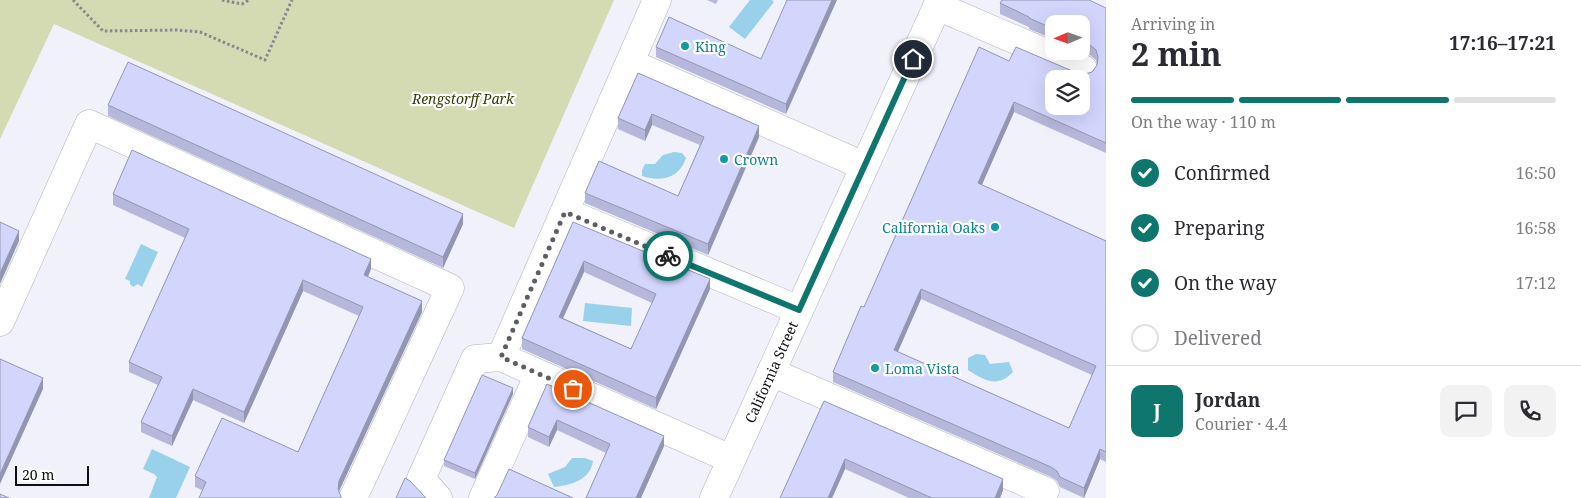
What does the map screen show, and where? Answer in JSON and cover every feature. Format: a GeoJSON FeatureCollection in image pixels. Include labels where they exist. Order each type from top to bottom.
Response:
{"type":"FeatureCollection","features":[{"type":"Feature","properties":{"kind":"main road"},"geometry":{"type":"LineString","coordinates":[[501,357],[657,0]]}},
{"type":"Feature","properties":{"kind":"main road"},"geometry":{"type":"LineString","coordinates":[[938,3],[1083,69]]}},
{"type":"Feature","properties":{"kind":"main road","name":"California Street"},"geometry":{"type":"LineString","coordinates":[[714,498],[938,3]]}},
{"type":"Feature","properties":{"kind":"main road"},"geometry":{"type":"LineString","coordinates":[[630,64],[864,166]]}},
{"type":"Feature","properties":{"kind":"main road"},"geometry":{"type":"LineString","coordinates":[[0,322],[89,124],[450,288],[353,498]]}},
{"type":"Feature","properties":{"kind":"main road"},"geometry":{"type":"LineString","coordinates":[[565,212],[799,310]]}},
{"type":"Feature","properties":{"kind":"main road"},"geometry":{"type":"LineString","coordinates":[[438,498],[421,480],[475,360],[501,357],[732,459]]}},
{"type":"Feature","properties":{"kind":"main road"},"geometry":{"type":"LineString","coordinates":[[771,372],[1045,491]]}},
{"type":"Feature","properties":{"kind":"main road"},"geometry":{"type":"LineString","coordinates":[[483,498],[539,374]]}},
{"type":"Feature","properties":{"kind":"path"},"geometry":{"type":"LineString","coordinates":[[73,0],[103,31],[177,30],[200,32],[264,60],[292,0]]}},
{"type":"Feature","properties":{"kind":"path"},"geometry":{"type":"LineString","coordinates":[[222,0],[242,4],[249,0]]}},
{"type":"Feature","properties":{"kind":"green space","name":"Rengstorff Park"},"geometry":{"type":"Polygon","coordinates":[[[0,0],[614,0],[514,228],[54,24],[0,139],[0,0]]]}},
{"type":"Feature","properties":{"kind":"water"},"geometry":{"type":"Polygon","coordinates":[[[750,0],[772,0],[774,2],[745,39],[729,27],[750,0]]]}},
{"type":"Feature","properties":{"kind":"water"},"geometry":{"type":"Polygon","coordinates":[[[674,152],[682,153],[686,158],[679,171],[674,175],[656,179],[642,176],[645,164],[655,164],[663,155],[674,152]]]}},
{"type":"Feature","properties":{"kind":"water"},"geometry":{"type":"Polygon","coordinates":[[[141,244],[158,252],[142,287],[138,284],[133,287],[130,281],[125,279],[141,244]]]}},
{"type":"Feature","properties":{"kind":"water"},"geometry":{"type":"Polygon","coordinates":[[[585,303],[632,308],[631,326],[583,321],[585,303]]]}},
{"type":"Feature","properties":{"kind":"water"},"geometry":{"type":"Polygon","coordinates":[[[976,354],[985,355],[990,364],[1009,362],[1013,372],[1002,380],[986,380],[968,370],[968,358],[976,354]]]}},
{"type":"Feature","properties":{"kind":"water"},"geometry":{"type":"Polygon","coordinates":[[[152,449],[190,467],[176,498],[149,498],[157,477],[143,469],[152,449]]]}},
{"type":"Feature","properties":{"kind":"water"},"geometry":{"type":"Polygon","coordinates":[[[572,458],[585,458],[593,461],[588,473],[578,481],[554,487],[548,474],[565,467],[572,458]]]}},
{"type":"Feature","properties":{"kind":"building","name":"King"},"geometry":{"type":"Polygon","coordinates":[[[787,0],[832,0],[786,104],[656,47],[669,17],[761,59],[787,0]]]}},
{"type":"Feature","properties":{"kind":"building"},"geometry":{"type":"Polygon","coordinates":[[[1002,0],[1089,0],[1106,8],[1106,143],[1014,102],[978,183],[1106,241],[1106,452],[1100,449],[1084,488],[1060,477],[1057,471],[1051,467],[833,372],[861,306],[864,307],[979,47],[1009,61],[1016,47],[1070,70],[1045,70],[1045,115],[1090,115],[1090,73],[1097,65],[1098,57],[1096,50],[1090,45],[1090,15],[1045,15],[1045,25],[1000,3],[1002,0]],[[921,289],[894,350],[1069,428],[1096,366],[921,289]]]}},
{"type":"Feature","properties":{"kind":"building"},"geometry":{"type":"Polygon","coordinates":[[[128,62],[463,214],[443,257],[108,105],[128,62]]]}},
{"type":"Feature","properties":{"kind":"building","name":"Crown"},"geometry":{"type":"Polygon","coordinates":[[[638,73],[759,126],[708,244],[585,193],[599,161],[678,196],[704,137],[652,114],[645,130],[618,118],[638,73]]]}},
{"type":"Feature","properties":{"kind":"building"},"geometry":{"type":"Polygon","coordinates":[[[132,150],[371,259],[364,275],[422,301],[339,481],[338,489],[341,498],[199,498],[206,482],[195,476],[222,418],[298,452],[363,307],[303,280],[244,412],[193,389],[172,436],[141,422],[162,377],[129,362],[189,229],[113,194],[132,150]]]}},
{"type":"Feature","properties":{"kind":"building"},"geometry":{"type":"Polygon","coordinates":[[[0,222],[19,231],[0,273],[0,222]]]}},
{"type":"Feature","properties":{"kind":"building"},"geometry":{"type":"Polygon","coordinates":[[[573,222],[710,279],[656,398],[522,338],[573,222]],[[584,261],[559,317],[631,349],[656,294],[584,261]]]}},
{"type":"Feature","properties":{"kind":"building"},"geometry":{"type":"Polygon","coordinates":[[[0,359],[43,378],[0,474],[0,359]]]}},
{"type":"Feature","properties":{"kind":"building"},"geometry":{"type":"Polygon","coordinates":[[[482,375],[513,388],[475,473],[444,460],[482,375]]]}},
{"type":"Feature","properties":{"kind":"building"},"geometry":{"type":"Polygon","coordinates":[[[547,384],[664,436],[636,498],[586,498],[610,444],[557,420],[549,437],[528,427],[547,384]]]}},
{"type":"Feature","properties":{"kind":"building"},"geometry":{"type":"Polygon","coordinates":[[[824,401],[1003,479],[995,498],[932,498],[845,459],[828,498],[780,498],[824,401]]]}},
{"type":"Feature","properties":{"kind":"building"},"geometry":{"type":"Polygon","coordinates":[[[509,469],[573,498],[494,498],[509,469]]]}},
{"type":"Feature","properties":{"kind":"building"},"geometry":{"type":"Polygon","coordinates":[[[405,478],[410,481],[426,498],[396,498],[405,478]]]}},
{"type":"Feature","properties":{"kind":"building"},"geometry":{"type":"Polygon","coordinates":[[[0,494],[9,498],[0,498],[0,494]]]}},
{"type":"Feature","properties":{"kind":"way so far"},"geometry":{"type":"LineString","coordinates":[[573,389],[501,357],[565,212],[668,256]]}},
{"type":"Feature","properties":{"kind":"place","name":"King"},"geometry":{"type":"Point","coordinates":[685,46]}},
{"type":"Feature","properties":{"kind":"place","name":"Crown"},"geometry":{"type":"Point","coordinates":[724,159]}},
{"type":"Feature","properties":{"kind":"place","name":"California Oaks"},"geometry":{"type":"Point","coordinates":[995,227]}},
{"type":"Feature","properties":{"kind":"place","name":"Loma Vista"},"geometry":{"type":"Point","coordinates":[875,368]}},
{"type":"Feature","properties":{"kind":"route"},"geometry":{"type":"LineString","coordinates":[[668,256],[799,310],[913,59]]}}]}
